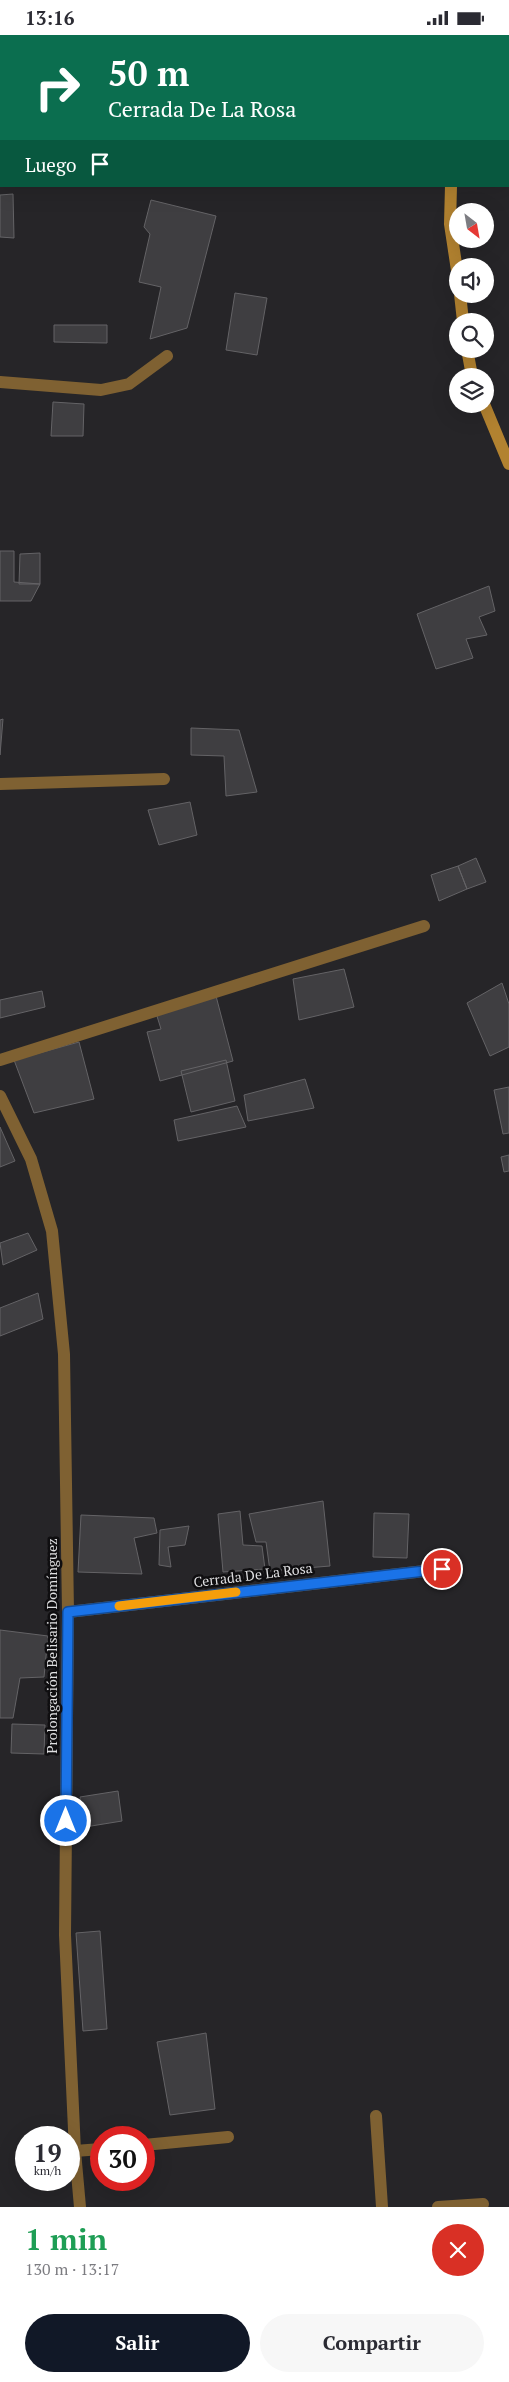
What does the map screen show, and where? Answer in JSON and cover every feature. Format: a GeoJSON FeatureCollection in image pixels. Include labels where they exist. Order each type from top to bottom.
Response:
{"type":"FeatureCollection","features":[{"type":"Feature","properties":{"kind":"street"},"geometry":{"type":"LineString","coordinates":[[451,187],[450,224],[455,258]]}},
{"type":"Feature","properties":{"kind":"street"},"geometry":{"type":"LineString","coordinates":[[0,382],[101,390],[129,384],[167,356]]}},
{"type":"Feature","properties":{"kind":"street"},"geometry":{"type":"LineString","coordinates":[[488,413],[509,464]]}},
{"type":"Feature","properties":{"kind":"street"},"geometry":{"type":"LineString","coordinates":[[0,784],[164,779]]}},
{"type":"Feature","properties":{"kind":"street"},"geometry":{"type":"LineString","coordinates":[[0,1061],[424,926]]}},
{"type":"Feature","properties":{"kind":"street","name":"Prolongación Belisario Domínguez"},"geometry":{"type":"LineString","coordinates":[[0,1096],[31,1159],[52,1231],[64,1354],[68,1612],[65,1935],[74,2126]]}},
{"type":"Feature","properties":{"kind":"street","name":"Cerrada De La Rosa"},"geometry":{"type":"LineString","coordinates":[[68,1612],[442,1569]]}},
{"type":"Feature","properties":{"kind":"street"},"geometry":{"type":"LineString","coordinates":[[376,2116],[382,2207]]}},
{"type":"Feature","properties":{"kind":"street"},"geometry":{"type":"LineString","coordinates":[[155,2144],[228,2137]]}},
{"type":"Feature","properties":{"kind":"street","name":"Prolongación Belisario Domínguez"},"geometry":{"type":"LineString","coordinates":[[79,2191],[80,2207]]}},
{"type":"Feature","properties":{"kind":"street"},"geometry":{"type":"LineString","coordinates":[[438,2207],[483,2204]]}},
{"type":"Feature","properties":{"kind":"building"},"geometry":{"type":"Polygon","coordinates":[[[13,194],[14,238],[0,237],[0,195],[13,194]]]}},
{"type":"Feature","properties":{"kind":"building"},"geometry":{"type":"Polygon","coordinates":[[[151,200],[216,216],[187,328],[150,339],[161,287],[139,282],[150,234],[144,227],[151,200]]]}},
{"type":"Feature","properties":{"kind":"building"},"geometry":{"type":"Polygon","coordinates":[[[235,293],[267,298],[257,355],[226,350],[235,293]]]}},
{"type":"Feature","properties":{"kind":"building"},"geometry":{"type":"Polygon","coordinates":[[[54,325],[107,325],[107,343],[54,342],[54,325]]]}},
{"type":"Feature","properties":{"kind":"building"},"geometry":{"type":"Polygon","coordinates":[[[53,402],[84,404],[83,436],[51,436],[53,402]]]}},
{"type":"Feature","properties":{"kind":"building"},"geometry":{"type":"Polygon","coordinates":[[[0,551],[14,551],[14,582],[40,584],[31,601],[0,601],[0,551]]]}},
{"type":"Feature","properties":{"kind":"building"},"geometry":{"type":"Polygon","coordinates":[[[40,553],[40,584],[19,584],[20,554],[40,553]]]}},
{"type":"Feature","properties":{"kind":"building"},"geometry":{"type":"Polygon","coordinates":[[[489,586],[495,611],[479,617],[487,635],[466,639],[473,658],[436,669],[417,614],[489,586]]]}},
{"type":"Feature","properties":{"kind":"building"},"geometry":{"type":"Polygon","coordinates":[[[3,719],[0,755],[0,720],[3,719]]]}},
{"type":"Feature","properties":{"kind":"building"},"geometry":{"type":"Polygon","coordinates":[[[191,728],[239,730],[257,792],[226,796],[224,756],[191,755],[191,728]]]}},
{"type":"Feature","properties":{"kind":"building"},"geometry":{"type":"Polygon","coordinates":[[[190,802],[197,835],[159,845],[148,810],[190,802]]]}},
{"type":"Feature","properties":{"kind":"building"},"geometry":{"type":"Polygon","coordinates":[[[476,858],[486,882],[467,889],[458,866],[476,858]]]}},
{"type":"Feature","properties":{"kind":"building"},"geometry":{"type":"Polygon","coordinates":[[[458,866],[467,889],[439,901],[431,875],[458,866]]]}},
{"type":"Feature","properties":{"kind":"building"},"geometry":{"type":"Polygon","coordinates":[[[344,969],[354,1007],[299,1020],[293,979],[344,969]]]}},
{"type":"Feature","properties":{"kind":"building"},"geometry":{"type":"Polygon","coordinates":[[[502,983],[509,1004],[509,1047],[490,1056],[467,1003],[502,983]]]}},
{"type":"Feature","properties":{"kind":"building"},"geometry":{"type":"Polygon","coordinates":[[[42,991],[45,1007],[0,1018],[0,1000],[42,991]]]}},
{"type":"Feature","properties":{"kind":"building"},"geometry":{"type":"Polygon","coordinates":[[[216,996],[233,1061],[160,1081],[147,1032],[161,1029],[156,1013],[216,996]]]}},
{"type":"Feature","properties":{"kind":"building"},"geometry":{"type":"Polygon","coordinates":[[[79,1042],[94,1099],[34,1113],[14,1060],[79,1042]]]}},
{"type":"Feature","properties":{"kind":"building"},"geometry":{"type":"Polygon","coordinates":[[[226,1060],[235,1101],[191,1112],[181,1071],[226,1060]]]}},
{"type":"Feature","properties":{"kind":"building"},"geometry":{"type":"Polygon","coordinates":[[[305,1079],[314,1108],[248,1121],[244,1095],[305,1079]]]}},
{"type":"Feature","properties":{"kind":"building"},"geometry":{"type":"Polygon","coordinates":[[[509,1087],[509,1133],[503,1134],[494,1090],[509,1087]]]}},
{"type":"Feature","properties":{"kind":"building"},"geometry":{"type":"Polygon","coordinates":[[[237,1106],[246,1127],[178,1141],[174,1120],[237,1106]]]}},
{"type":"Feature","properties":{"kind":"building"},"geometry":{"type":"Polygon","coordinates":[[[0,1127],[15,1161],[0,1167],[0,1127]]]}},
{"type":"Feature","properties":{"kind":"building"},"geometry":{"type":"Polygon","coordinates":[[[509,1155],[509,1171],[504,1172],[501,1157],[509,1155]]]}},
{"type":"Feature","properties":{"kind":"building"},"geometry":{"type":"Polygon","coordinates":[[[28,1233],[37,1250],[3,1265],[0,1243],[28,1233]]]}},
{"type":"Feature","properties":{"kind":"building"},"geometry":{"type":"Polygon","coordinates":[[[38,1293],[43,1319],[0,1336],[0,1308],[38,1293]]]}},
{"type":"Feature","properties":{"kind":"building"},"geometry":{"type":"Polygon","coordinates":[[[323,1501],[330,1566],[270,1571],[266,1542],[256,1542],[249,1514],[323,1501]]]}},
{"type":"Feature","properties":{"kind":"building"},"geometry":{"type":"Polygon","coordinates":[[[240,1511],[243,1545],[262,1546],[265,1569],[223,1572],[218,1514],[240,1511]]]}},
{"type":"Feature","properties":{"kind":"building"},"geometry":{"type":"Polygon","coordinates":[[[374,1513],[409,1514],[407,1558],[373,1557],[374,1513]]]}},
{"type":"Feature","properties":{"kind":"building"},"geometry":{"type":"Polygon","coordinates":[[[81,1515],[154,1518],[157,1533],[134,1538],[142,1574],[78,1572],[81,1515]]]}},
{"type":"Feature","properties":{"kind":"building"},"geometry":{"type":"Polygon","coordinates":[[[189,1526],[185,1545],[168,1547],[171,1567],[159,1565],[160,1530],[189,1526]]]}},
{"type":"Feature","properties":{"kind":"building"},"geometry":{"type":"Polygon","coordinates":[[[0,1630],[48,1636],[44,1677],[20,1678],[13,1718],[0,1718],[0,1630]]]}},
{"type":"Feature","properties":{"kind":"building"},"geometry":{"type":"Polygon","coordinates":[[[12,1724],[45,1725],[44,1754],[11,1753],[12,1724]]]}},
{"type":"Feature","properties":{"kind":"building"},"geometry":{"type":"Polygon","coordinates":[[[118,1791],[122,1821],[85,1827],[80,1797],[118,1791]]]}},
{"type":"Feature","properties":{"kind":"building"},"geometry":{"type":"Polygon","coordinates":[[[100,1931],[107,2029],[83,2031],[76,1933],[100,1931]]]}},
{"type":"Feature","properties":{"kind":"building"},"geometry":{"type":"Polygon","coordinates":[[[206,2033],[215,2109],[170,2115],[157,2042],[206,2033]]]}},
{"type":"Feature","properties":{"kind":"slow traffic"},"geometry":{"type":"LineString","coordinates":[[119,1606],[236,1592]]}},
{"type":"Feature","properties":{"kind":"route"},"geometry":{"type":"LineString","coordinates":[[66,1821],[68,1612],[442,1569]]}}]}
